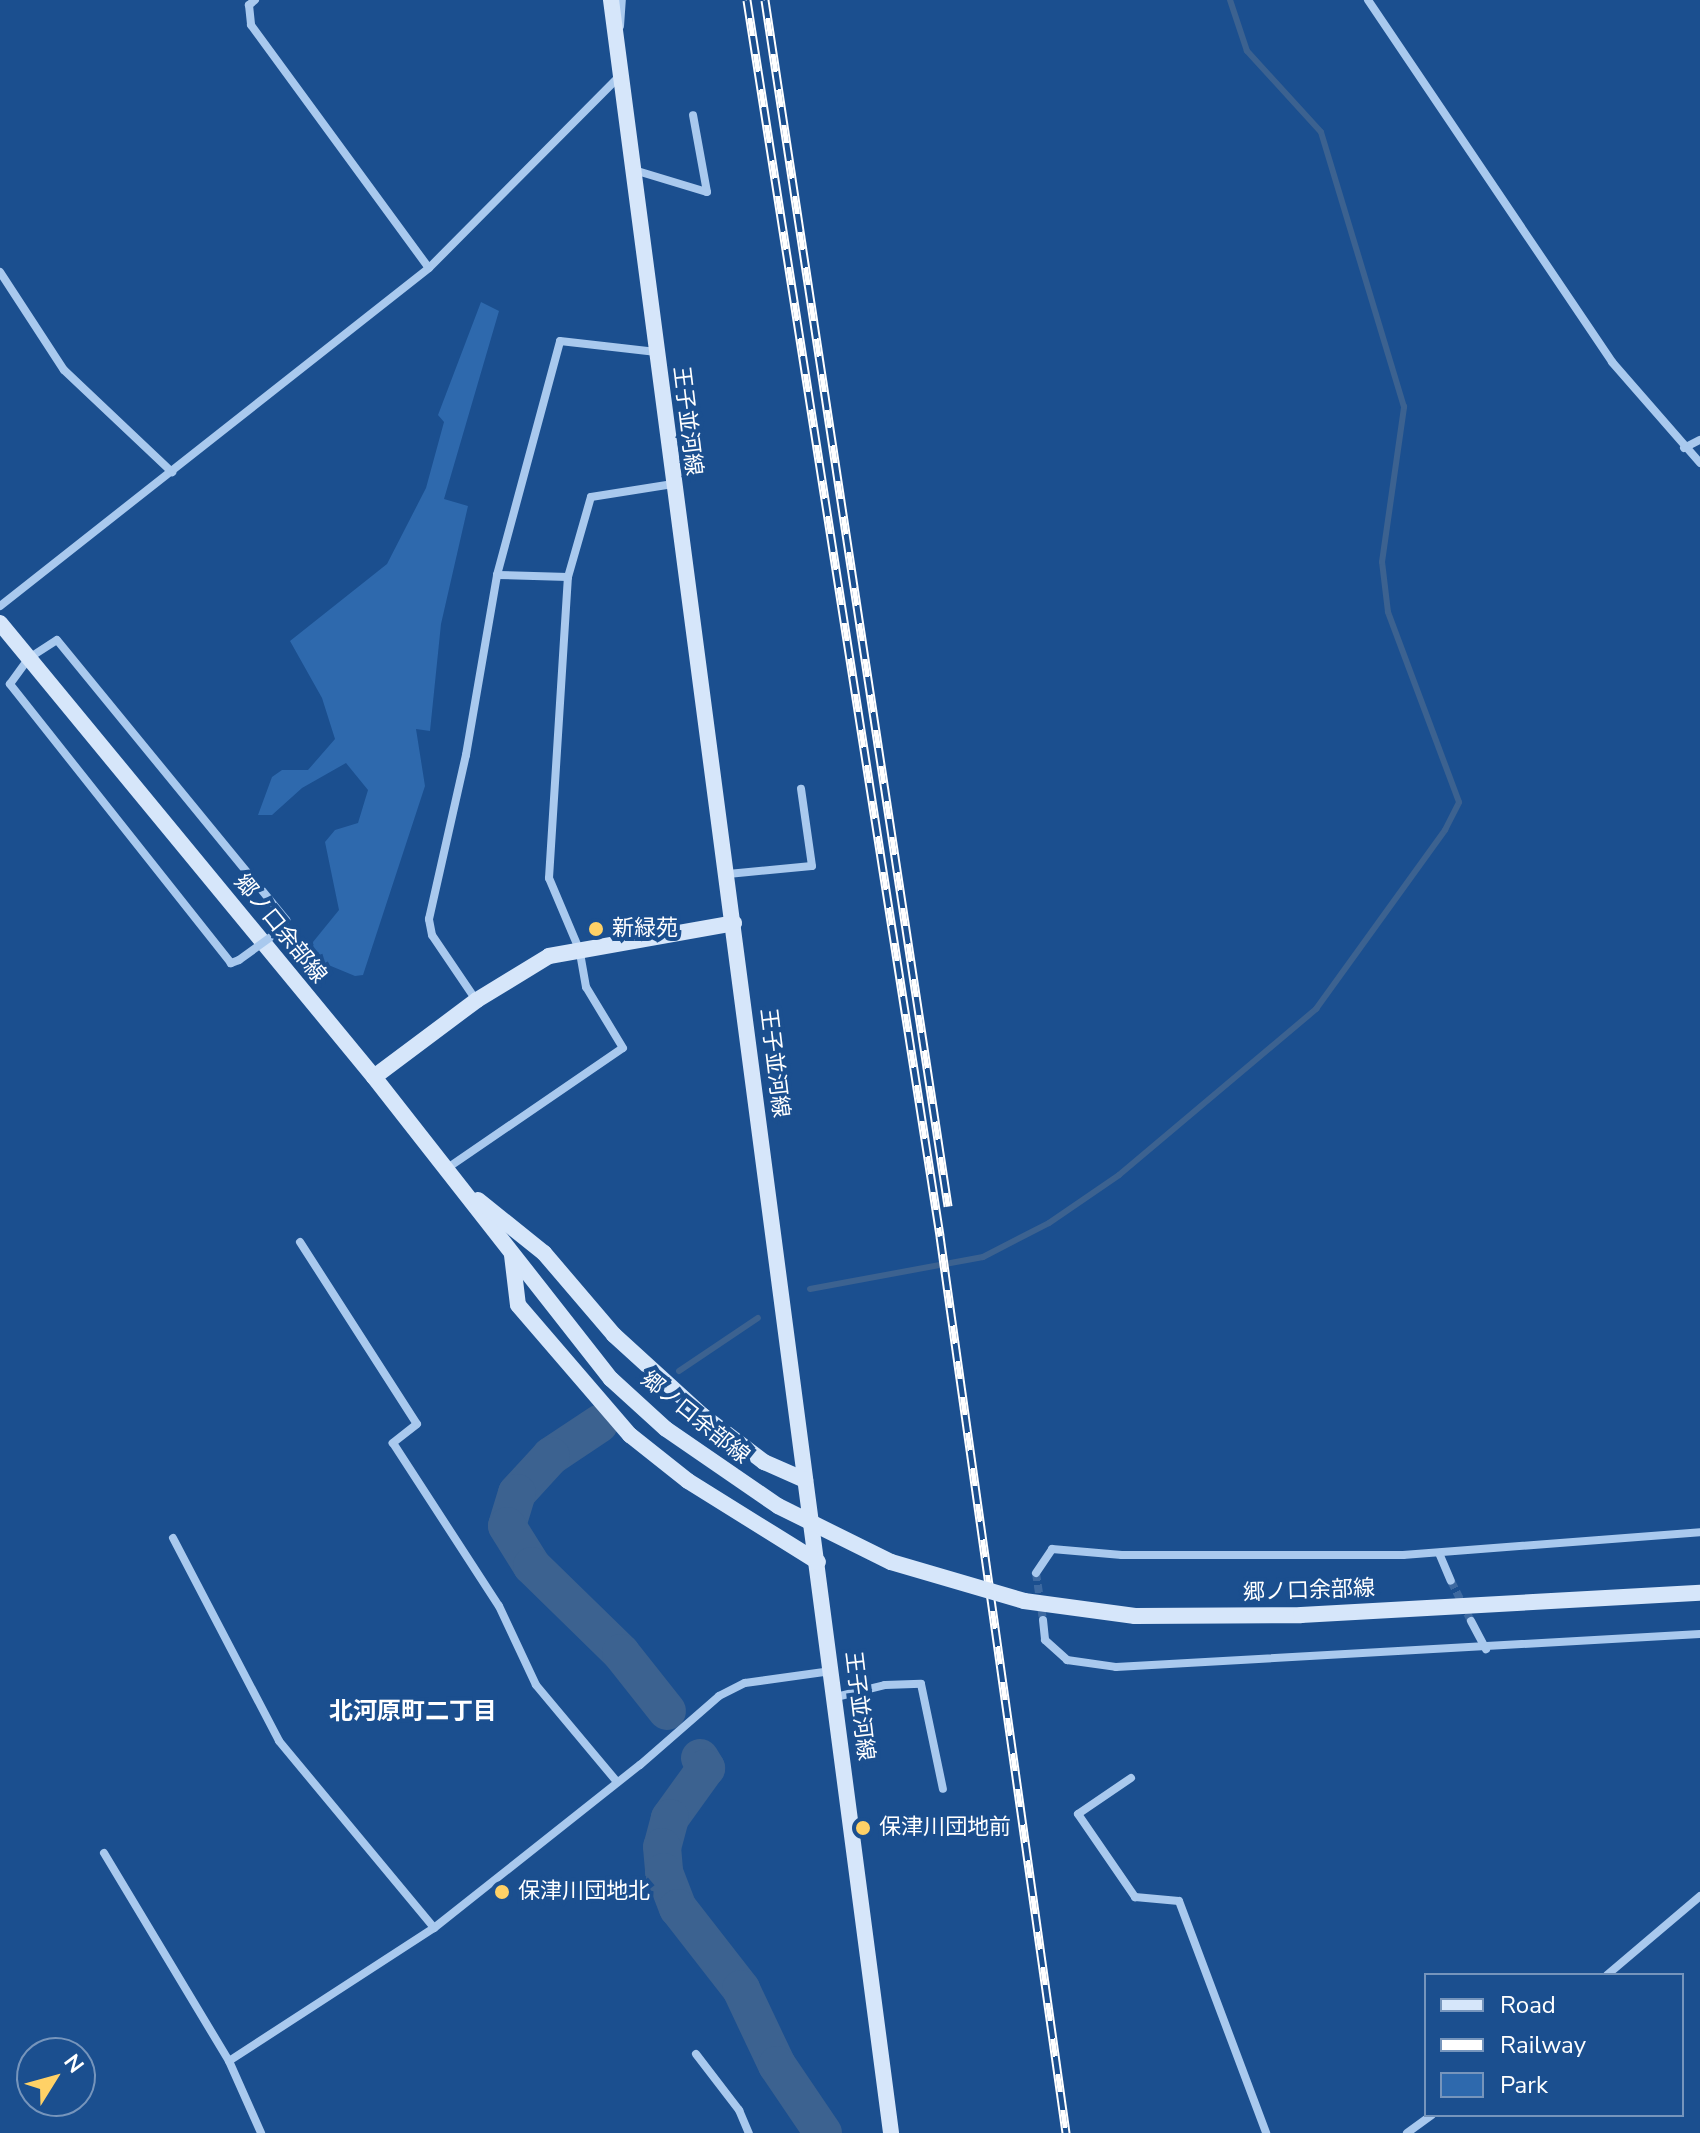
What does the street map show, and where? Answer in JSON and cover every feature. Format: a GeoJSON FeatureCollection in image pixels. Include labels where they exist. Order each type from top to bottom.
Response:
{"type":"FeatureCollection","features":[{"type":"Feature","properties":{"kind":"main road","name":"王子並河線"},"geometry":{"type":"LineString","coordinates":[[611,0],[891,2133]]}},
{"type":"Feature","properties":{"kind":"main road","name":"郷ノ口余部線"},"geometry":{"type":"LineString","coordinates":[[0,623],[374,1077],[611,1379],[666,1429],[778,1506],[891,1562],[1024,1601],[1135,1616],[1301,1615],[1700,1593]]}},
{"type":"Feature","properties":{"kind":"main road"},"geometry":{"type":"LineString","coordinates":[[374,1077],[477,1000],[549,956],[734,923]]}},
{"type":"Feature","properties":{"kind":"main road"},"geometry":{"type":"LineString","coordinates":[[458,1184],[544,1253],[614,1335],[702,1415],[764,1462],[805,1480]]}},
{"type":"Feature","properties":{"kind":"main road"},"geometry":{"type":"LineString","coordinates":[[511,1254],[518,1305],[630,1435],[688,1481],[818,1562]]}},
{"type":"Feature","properties":{"kind":"street"},"geometry":{"type":"LineString","coordinates":[[255,0],[249,5],[251,25],[429,268]]}},
{"type":"Feature","properties":{"kind":"street"},"geometry":{"type":"LineString","coordinates":[[618,51],[622,0]]}},
{"type":"Feature","properties":{"kind":"street"},"geometry":{"type":"LineString","coordinates":[[1368,0],[1612,362],[1700,463]]}},
{"type":"Feature","properties":{"kind":"street"},"geometry":{"type":"LineString","coordinates":[[0,606],[429,268],[620,76]]}},
{"type":"Feature","properties":{"kind":"street"},"geometry":{"type":"LineString","coordinates":[[632,169],[707,192],[693,115]]}},
{"type":"Feature","properties":{"kind":"street"},"geometry":{"type":"LineString","coordinates":[[0,272],[64,370],[172,472]]}},
{"type":"Feature","properties":{"kind":"street"},"geometry":{"type":"LineString","coordinates":[[477,1000],[432,935],[429,919],[466,755],[497,575],[560,341],[656,352]]}},
{"type":"Feature","properties":{"kind":"street"},"geometry":{"type":"LineString","coordinates":[[1684,448],[1700,440]]}},
{"type":"Feature","properties":{"kind":"street"},"geometry":{"type":"LineString","coordinates":[[445,1169],[623,1048],[586,987],[579,949],[549,878],[568,577],[591,497],[673,484]]}},
{"type":"Feature","properties":{"kind":"street"},"geometry":{"type":"LineString","coordinates":[[497,575],[568,577]]}},
{"type":"Feature","properties":{"kind":"street"},"geometry":{"type":"LineString","coordinates":[[57,640],[286,920],[279,931],[231,963],[10,684],[29,658],[57,640]]}},
{"type":"Feature","properties":{"kind":"street"},"geometry":{"type":"LineString","coordinates":[[728,874],[812,866],[801,789]]}},
{"type":"Feature","properties":{"kind":"street"},"geometry":{"type":"LineString","coordinates":[[300,1242],[417,1424],[393,1443],[499,1606],[536,1685],[617,1782]]}},
{"type":"Feature","properties":{"kind":"street"},"geometry":{"type":"LineString","coordinates":[[1036,1573],[1052,1549],[1122,1555],[1439,1553],[1700,1532]]}},
{"type":"Feature","properties":{"kind":"street"},"geometry":{"type":"LineString","coordinates":[[173,1538],[279,1741],[434,1928]]}},
{"type":"Feature","properties":{"kind":"street"},"geometry":{"type":"LineString","coordinates":[[1439,1553],[1451,1581]]}},
{"type":"Feature","properties":{"kind":"street"},"geometry":{"type":"LineString","coordinates":[[1043,1620],[1045,1640],[1067,1660],[1116,1667],[1486,1649],[1700,1634]]}},
{"type":"Feature","properties":{"kind":"street"},"geometry":{"type":"LineString","coordinates":[[1471,1621],[1486,1649]]}},
{"type":"Feature","properties":{"kind":"street"},"geometry":{"type":"LineString","coordinates":[[229,2061],[434,1928],[719,1696],[745,1683],[832,1671]]}},
{"type":"Feature","properties":{"kind":"street"},"geometry":{"type":"LineString","coordinates":[[836,1697],[921,1684],[943,1789]]}},
{"type":"Feature","properties":{"kind":"street"},"geometry":{"type":"LineString","coordinates":[[1131,1778],[1078,1814],[1135,1897],[1179,1901],[1266,2133]]}},
{"type":"Feature","properties":{"kind":"street"},"geometry":{"type":"LineString","coordinates":[[104,1853],[229,2061],[261,2133]]}},
{"type":"Feature","properties":{"kind":"street"},"geometry":{"type":"LineString","coordinates":[[1609,1973],[1700,1896]]}},
{"type":"Feature","properties":{"kind":"street"},"geometry":{"type":"LineString","coordinates":[[696,2054],[739,2110],[749,2133]]}},
{"type":"Feature","properties":{"kind":"street"},"geometry":{"type":"LineString","coordinates":[[1407,2133],[1429,2117]]}},
{"type":"Feature","properties":{"kind":"green space"},"geometry":{"type":"Polygon","coordinates":[[[481,302],[499,311],[444,499],[468,506],[441,624],[430,731],[416,729],[425,786],[363,975],[355,976],[314,959],[313,942],[339,910],[325,842],[335,830],[358,823],[368,790],[346,763],[302,788],[272,815],[258,815],[272,777],[282,770],[308,770],[335,739],[322,698],[290,641],[387,564],[426,488],[444,422],[438,415],[481,302]]]}},
{"type":"Feature","properties":{"kind":"waterway"},"geometry":{"type":"LineString","coordinates":[[810,1289],[983,1257],[1049,1223],[1119,1175],[1316,1009],[1445,830],[1459,802],[1388,612],[1382,562],[1404,407],[1321,132],[1247,51],[1230,0]]}},
{"type":"Feature","properties":{"kind":"waterway"},"geometry":{"type":"LineString","coordinates":[[679,1371],[758,1318]]}},
{"type":"Feature","properties":{"kind":"waterway"},"geometry":{"type":"LineString","coordinates":[[599,1424],[551,1456],[517,1493],[507,1526],[532,1566],[621,1653],[667,1711]]}},
{"type":"Feature","properties":{"kind":"waterway"},"geometry":{"type":"LineString","coordinates":[[700,1758],[706,1768],[670,1818],[662,1847],[664,1872],[678,1908],[741,1989],[777,2065],[823,2133]]}},
{"type":"Feature","properties":{"kind":"tunnel"},"geometry":{"type":"LineString","coordinates":[[1036,1573],[1043,1620]]}},
{"type":"Feature","properties":{"kind":"tunnel"},"geometry":{"type":"LineString","coordinates":[[1451,1581],[1471,1621]]}},
{"type":"Feature","properties":{"kind":"railway"},"geometry":{"type":"LineString","coordinates":[[747,0],[940,1236],[1066,2133]]}},
{"type":"Feature","properties":{"kind":"railway"},"geometry":{"type":"LineString","coordinates":[[765,0],[948,1206]]}},
{"type":"Feature","properties":{"kind":"place","name":"新緑苑"},"geometry":{"type":"Point","coordinates":[596,929]}},
{"type":"Feature","properties":{"kind":"place","name":"保津川団地前"},"geometry":{"type":"Point","coordinates":[863,1828]}},
{"type":"Feature","properties":{"kind":"place","name":"保津川団地北"},"geometry":{"type":"Point","coordinates":[502,1892]}},
{"type":"Feature","properties":{"kind":"district","name":"北河原町二丁目"},"geometry":{"type":"Point","coordinates":[413,1712]}}]}
